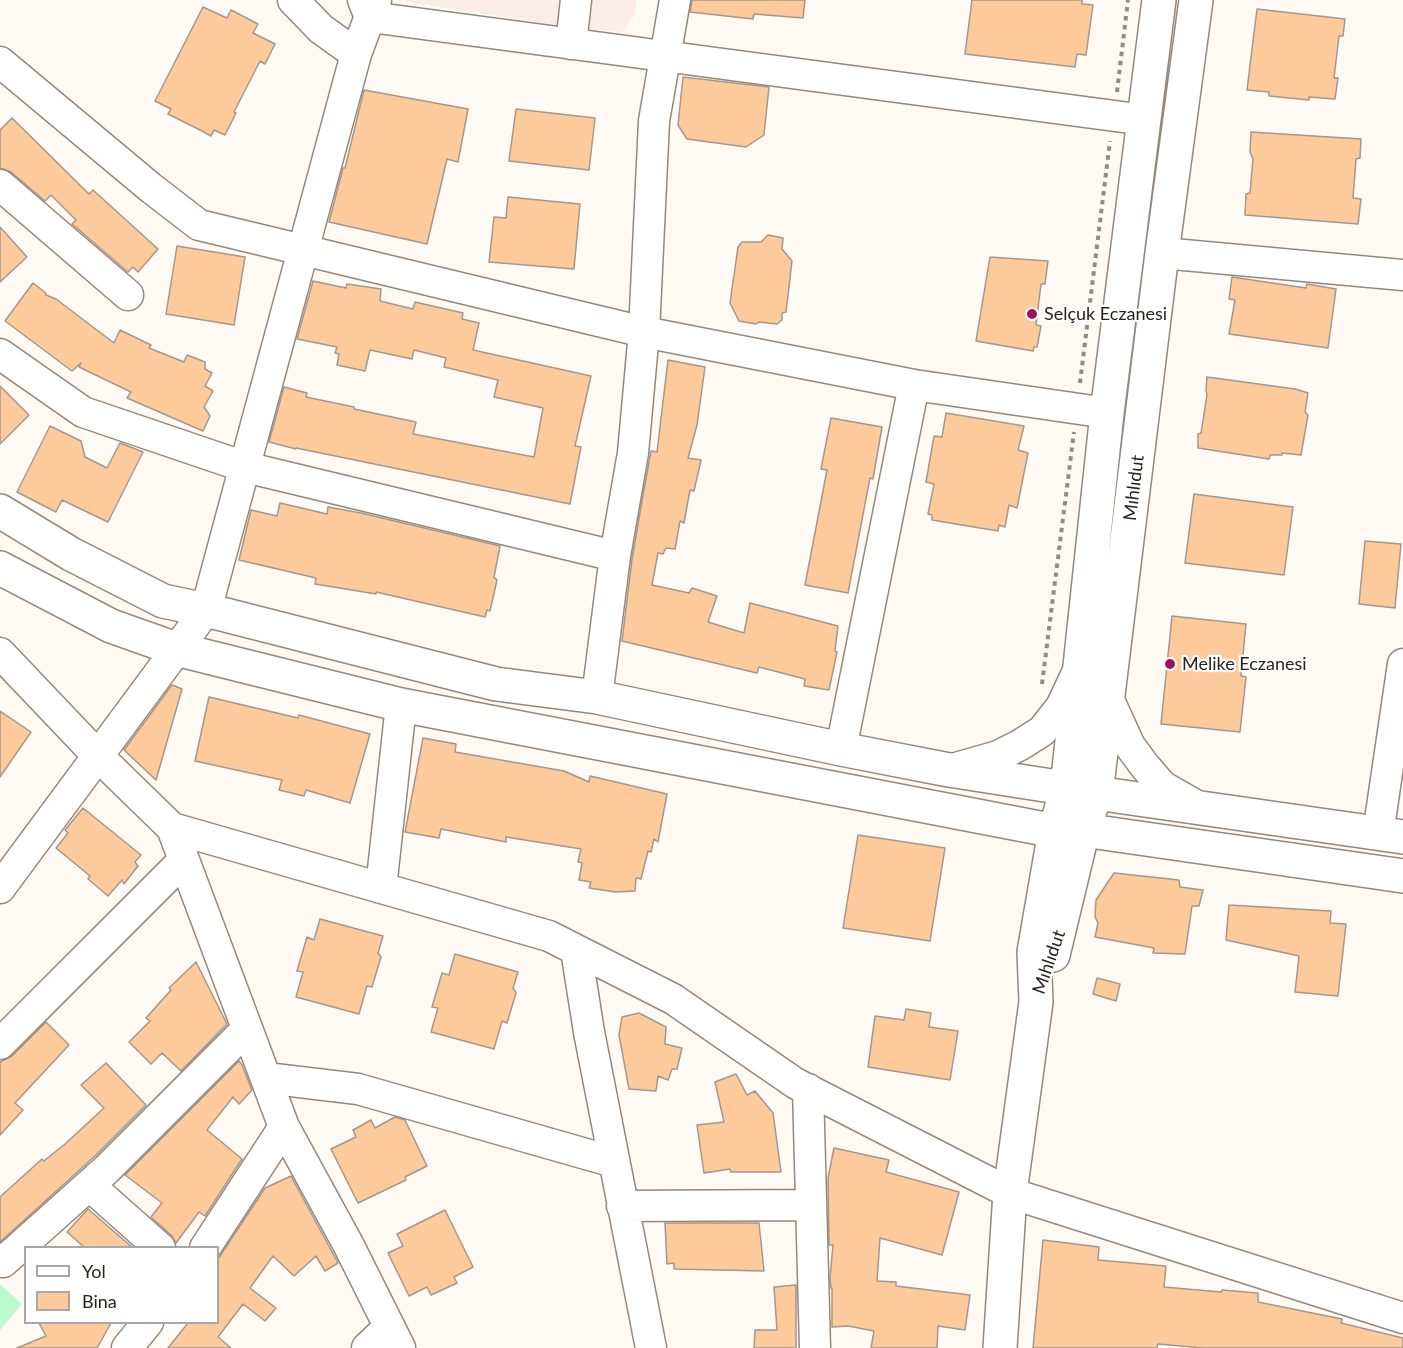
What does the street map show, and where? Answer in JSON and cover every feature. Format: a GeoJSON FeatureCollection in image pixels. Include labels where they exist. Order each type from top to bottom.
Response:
{"type":"FeatureCollection","features":[{"type":"Feature","properties":{"kind":"main road","name":"Mıhlıdut"},"geometry":{"type":"LineString","coordinates":[[1081,791],[1080,667],[1107,413],[1159,0]]}},
{"type":"Feature","properties":{"kind":"main road","name":"Mıhlıdut"},"geometry":{"type":"LineString","coordinates":[[1000,1348],[1010,1193],[1036,1002],[1034,952],[1108,698],[1162,253],[1196,0]]}},
{"type":"Feature","properties":{"kind":"main road"},"geometry":{"type":"LineString","coordinates":[[0,511],[71,554],[163,601],[496,684],[597,697],[950,770],[1391,835]]}},
{"type":"Feature","properties":{"kind":"main road"},"geometry":{"type":"LineString","coordinates":[[0,568],[111,626],[176,649],[401,705],[1069,830],[1403,876]]}},
{"type":"Feature","properties":{"kind":"street"},"geometry":{"type":"LineString","coordinates":[[293,0],[321,29],[356,54]]}},
{"type":"Feature","properties":{"kind":"street"},"geometry":{"type":"LineString","coordinates":[[571,44],[576,0]]}},
{"type":"Feature","properties":{"kind":"street"},"geometry":{"type":"LineString","coordinates":[[597,697],[615,556],[633,453],[644,332],[654,121],[675,0]]}},
{"type":"Feature","properties":{"kind":"street"},"geometry":{"type":"LineString","coordinates":[[0,888],[206,610],[370,6],[571,44],[1145,120]]}},
{"type":"Feature","properties":{"kind":"street"},"geometry":{"type":"LineString","coordinates":[[0,62],[199,225],[644,332],[914,385],[1107,413]]}},
{"type":"Feature","properties":{"kind":"street"},"geometry":{"type":"LineString","coordinates":[[0,185],[128,295]]}},
{"type":"Feature","properties":{"kind":"street"},"geometry":{"type":"LineString","coordinates":[[1162,253],[1403,274]]}},
{"type":"Feature","properties":{"kind":"street"},"geometry":{"type":"LineString","coordinates":[[0,354],[83,412],[245,467],[615,556]]}},
{"type":"Feature","properties":{"kind":"street"},"geometry":{"type":"LineString","coordinates":[[841,749],[914,385]]}},
{"type":"Feature","properties":{"kind":"street"},"geometry":{"type":"LineString","coordinates":[[0,653],[98,756],[172,828],[284,1127],[349,1246],[394,1337],[368,1348]]}},
{"type":"Feature","properties":{"kind":"street"},"geometry":{"type":"LineString","coordinates":[[1391,835],[1403,664]]}},
{"type":"Feature","properties":{"kind":"street"},"geometry":{"type":"LineString","coordinates":[[950,770],[998,756],[1020,746],[1042,731],[1061,707],[1080,667]]}},
{"type":"Feature","properties":{"kind":"street"},"geometry":{"type":"LineString","coordinates":[[1108,698],[1130,746],[1144,765],[1162,786],[1199,808]]}},
{"type":"Feature","properties":{"kind":"street"},"geometry":{"type":"LineString","coordinates":[[381,888],[401,705]]}},
{"type":"Feature","properties":{"kind":"street"},"geometry":{"type":"LineString","coordinates":[[172,828],[549,936],[673,999],[795,1083],[1010,1193],[1403,1318]]}},
{"type":"Feature","properties":{"kind":"street"},"geometry":{"type":"LineString","coordinates":[[0,1044],[184,860]]}},
{"type":"Feature","properties":{"kind":"street"},"geometry":{"type":"LineString","coordinates":[[576,950],[589,1032],[651,1348]]}},
{"type":"Feature","properties":{"kind":"street"},"geometry":{"type":"LineString","coordinates":[[0,1259],[3,1262],[89,1185],[247,1029]]}},
{"type":"Feature","properties":{"kind":"street"},"geometry":{"type":"LineString","coordinates":[[266,1078],[358,1089],[614,1162]]}},
{"type":"Feature","properties":{"kind":"street"},"geometry":{"type":"LineString","coordinates":[[808,1089],[815,1348]]}},
{"type":"Feature","properties":{"kind":"street"},"geometry":{"type":"LineString","coordinates":[[206,1246],[284,1127]]}},
{"type":"Feature","properties":{"kind":"street"},"geometry":{"type":"LineString","coordinates":[[89,1185],[158,1246]]}},
{"type":"Feature","properties":{"kind":"street"},"geometry":{"type":"LineString","coordinates":[[622,1206],[811,1205]]}},
{"type":"Feature","properties":{"kind":"street"},"geometry":{"type":"LineString","coordinates":[[127,1348],[147,1324]]}},
{"type":"Feature","properties":{"kind":"shaded area"},"geometry":{"type":"Polygon","coordinates":[[[405,0],[637,0],[635,14],[623,32],[562,26],[406,2],[405,0]]]}},
{"type":"Feature","properties":{"kind":"green space"},"geometry":{"type":"Polygon","coordinates":[[[0,1284],[22,1304],[0,1330],[0,1284]]]}},
{"type":"Feature","properties":{"kind":"building"},"geometry":{"type":"Polygon","coordinates":[[[692,0],[805,0],[803,18],[754,14],[753,19],[690,12],[692,0]]]}},
{"type":"Feature","properties":{"kind":"building"},"geometry":{"type":"Polygon","coordinates":[[[972,0],[1082,0],[1082,4],[1093,5],[1086,55],[1077,54],[1075,67],[965,54],[972,0]]]}},
{"type":"Feature","properties":{"kind":"building"},"geometry":{"type":"Polygon","coordinates":[[[203,7],[227,18],[231,10],[258,24],[253,33],[275,44],[265,64],[260,61],[225,135],[214,130],[211,136],[168,114],[171,109],[155,101],[203,7]]]}},
{"type":"Feature","properties":{"kind":"building"},"geometry":{"type":"Polygon","coordinates":[[[1257,9],[1345,19],[1343,36],[1339,36],[1334,78],[1338,78],[1335,99],[1309,97],[1309,100],[1269,96],[1269,92],[1247,90],[1257,9]]]}},
{"type":"Feature","properties":{"kind":"building"},"geometry":{"type":"Polygon","coordinates":[[[683,77],[769,87],[764,135],[746,147],[687,139],[678,125],[683,77]]]}},
{"type":"Feature","properties":{"kind":"building"},"geometry":{"type":"Polygon","coordinates":[[[364,90],[468,109],[458,162],[447,159],[427,244],[329,222],[364,90]]]}},
{"type":"Feature","properties":{"kind":"building"},"geometry":{"type":"Polygon","coordinates":[[[516,109],[595,118],[589,170],[509,161],[516,109]]]}},
{"type":"Feature","properties":{"kind":"building"},"geometry":{"type":"Polygon","coordinates":[[[12,118],[89,194],[93,190],[158,249],[138,272],[133,267],[128,272],[72,224],[76,220],[51,195],[45,201],[11,172],[0,168],[0,130],[12,118]]]}},
{"type":"Feature","properties":{"kind":"building"},"geometry":{"type":"Polygon","coordinates":[[[1251,132],[1361,139],[1360,158],[1356,159],[1353,198],[1361,199],[1358,224],[1245,215],[1246,194],[1250,193],[1253,159],[1250,152],[1251,132]]]}},
{"type":"Feature","properties":{"kind":"building"},"geometry":{"type":"Polygon","coordinates":[[[508,197],[580,204],[574,269],[489,262],[494,217],[506,218],[508,197]]]}},
{"type":"Feature","properties":{"kind":"building"},"geometry":{"type":"Polygon","coordinates":[[[0,227],[27,257],[0,282],[0,227]]]}},
{"type":"Feature","properties":{"kind":"building"},"geometry":{"type":"Polygon","coordinates":[[[768,235],[783,238],[782,249],[792,261],[786,312],[782,313],[782,320],[777,324],[739,321],[730,303],[738,247],[742,242],[761,242],[768,235]]]}},
{"type":"Feature","properties":{"kind":"building"},"geometry":{"type":"Polygon","coordinates":[[[177,246],[245,257],[234,325],[166,314],[177,246]]]}},
{"type":"Feature","properties":{"kind":"building"},"geometry":{"type":"Polygon","coordinates":[[[990,257],[1048,261],[1045,284],[1041,284],[1036,325],[1041,326],[1037,347],[1034,347],[1033,351],[976,341],[990,257]]]}},
{"type":"Feature","properties":{"kind":"building"},"geometry":{"type":"Polygon","coordinates":[[[1232,277],[1306,288],[1307,284],[1336,289],[1328,348],[1229,334],[1235,300],[1229,299],[1232,277]]]}},
{"type":"Feature","properties":{"kind":"building"},"geometry":{"type":"Polygon","coordinates":[[[313,281],[346,288],[347,284],[381,289],[380,301],[413,309],[415,302],[463,313],[462,319],[479,323],[473,350],[591,376],[575,446],[581,447],[570,504],[269,442],[284,387],[307,393],[306,397],[416,422],[413,434],[534,457],[543,408],[494,397],[498,380],[444,367],[446,358],[414,350],[412,359],[370,350],[365,371],[337,365],[339,354],[335,353],[337,347],[297,339],[313,281]]]}},
{"type":"Feature","properties":{"kind":"building"},"geometry":{"type":"Polygon","coordinates":[[[33,283],[46,295],[56,299],[114,343],[120,330],[151,345],[149,348],[184,362],[187,355],[205,362],[205,369],[212,373],[205,386],[213,391],[204,407],[210,416],[203,431],[127,398],[131,392],[79,367],[81,363],[72,371],[5,321],[33,283]]]}},
{"type":"Feature","properties":{"kind":"building"},"geometry":{"type":"Polygon","coordinates":[[[668,360],[705,367],[697,425],[688,458],[701,460],[694,491],[690,490],[684,523],[680,521],[675,549],[666,548],[663,554],[658,553],[652,585],[689,593],[692,588],[717,596],[708,622],[744,633],[750,603],[838,626],[835,651],[837,652],[829,690],[804,686],[805,679],[759,667],[757,673],[622,641],[632,559],[651,451],[657,452],[668,360]]]}},
{"type":"Feature","properties":{"kind":"building"},"geometry":{"type":"Polygon","coordinates":[[[1207,377],[1295,389],[1308,393],[1305,412],[1308,415],[1301,455],[1282,453],[1282,455],[1270,455],[1269,459],[1198,448],[1198,434],[1201,433],[1207,395],[1207,377]]]}},
{"type":"Feature","properties":{"kind":"building"},"geometry":{"type":"Polygon","coordinates":[[[0,386],[29,415],[0,444],[0,386]]]}},
{"type":"Feature","properties":{"kind":"building"},"geometry":{"type":"Polygon","coordinates":[[[946,413],[1024,426],[1018,450],[1028,453],[1017,508],[1009,505],[1005,527],[999,525],[998,531],[932,520],[932,515],[928,514],[934,484],[926,482],[934,436],[942,437],[946,413]]]}},
{"type":"Feature","properties":{"kind":"building"},"geometry":{"type":"Polygon","coordinates":[[[831,418],[882,427],[848,593],[805,585],[827,470],[821,469],[831,418]]]}},
{"type":"Feature","properties":{"kind":"building"},"geometry":{"type":"Polygon","coordinates":[[[50,426],[81,441],[85,457],[107,468],[120,443],[143,452],[108,522],[62,500],[56,512],[17,492],[50,426]]]}},
{"type":"Feature","properties":{"kind":"building"},"geometry":{"type":"Polygon","coordinates":[[[1194,494],[1293,507],[1284,575],[1185,563],[1194,494]]]}},
{"type":"Feature","properties":{"kind":"building"},"geometry":{"type":"Polygon","coordinates":[[[280,503],[327,514],[328,507],[361,513],[500,546],[494,577],[497,580],[490,611],[487,610],[485,617],[376,592],[376,594],[315,584],[316,578],[239,560],[251,510],[277,516],[280,503]]]}},
{"type":"Feature","properties":{"kind":"building"},"geometry":{"type":"Polygon","coordinates":[[[1365,541],[1401,544],[1395,608],[1359,604],[1365,541]]]}},
{"type":"Feature","properties":{"kind":"building"},"geometry":{"type":"Polygon","coordinates":[[[1172,616],[1246,624],[1241,676],[1246,677],[1240,732],[1161,724],[1172,616]]]}},
{"type":"Feature","properties":{"kind":"building"},"geometry":{"type":"Polygon","coordinates":[[[172,685],[182,689],[156,780],[124,750],[172,685]]]}},
{"type":"Feature","properties":{"kind":"building"},"geometry":{"type":"Polygon","coordinates":[[[209,697],[298,718],[299,715],[370,734],[350,803],[306,790],[304,796],[279,790],[282,780],[195,761],[209,697]]]}},
{"type":"Feature","properties":{"kind":"building"},"geometry":{"type":"Polygon","coordinates":[[[0,711],[31,732],[0,777],[0,711]]]}},
{"type":"Feature","properties":{"kind":"building"},"geometry":{"type":"Polygon","coordinates":[[[423,738],[456,744],[455,752],[564,771],[589,782],[590,776],[667,794],[658,842],[654,839],[651,852],[648,851],[641,879],[636,878],[635,891],[615,892],[589,888],[591,882],[579,880],[582,863],[578,862],[581,849],[506,837],[506,842],[441,829],[439,838],[405,832],[423,738]]]}},
{"type":"Feature","properties":{"kind":"building"},"geometry":{"type":"Polygon","coordinates":[[[83,808],[141,855],[135,862],[138,866],[124,884],[122,880],[108,896],[88,879],[90,876],[56,848],[68,833],[65,830],[83,808]]]}},
{"type":"Feature","properties":{"kind":"building"},"geometry":{"type":"Polygon","coordinates":[[[858,835],[945,848],[930,941],[843,928],[858,835]]]}},
{"type":"Feature","properties":{"kind":"building"},"geometry":{"type":"Polygon","coordinates":[[[1114,873],[1179,880],[1180,887],[1203,890],[1199,906],[1192,906],[1185,954],[1153,953],[1154,948],[1095,937],[1098,923],[1095,917],[1096,900],[1114,873]]]}},
{"type":"Feature","properties":{"kind":"building"},"geometry":{"type":"Polygon","coordinates":[[[1229,905],[1331,911],[1330,923],[1346,924],[1338,996],[1295,992],[1299,956],[1226,940],[1229,905]]]}},
{"type":"Feature","properties":{"kind":"building"},"geometry":{"type":"Polygon","coordinates":[[[320,919],[383,936],[378,953],[381,957],[372,987],[367,986],[359,1014],[296,997],[303,972],[297,971],[307,937],[314,940],[320,919]]]}},
{"type":"Feature","properties":{"kind":"building"},"geometry":{"type":"Polygon","coordinates":[[[455,954],[518,972],[513,988],[516,993],[507,1023],[502,1021],[494,1049],[431,1032],[438,1008],[432,1007],[442,973],[449,975],[455,954]]]}},
{"type":"Feature","properties":{"kind":"building"},"geometry":{"type":"Polygon","coordinates":[[[196,962],[227,1024],[181,1071],[162,1053],[151,1064],[129,1042],[150,1021],[146,1018],[171,990],[169,988],[196,962]]]}},
{"type":"Feature","properties":{"kind":"building"},"geometry":{"type":"Polygon","coordinates":[[[1097,978],[1120,984],[1116,1001],[1093,994],[1097,978]]]}},
{"type":"Feature","properties":{"kind":"building"},"geometry":{"type":"Polygon","coordinates":[[[906,1009],[931,1013],[929,1027],[958,1031],[950,1080],[868,1067],[875,1016],[904,1020],[906,1009]]]}},
{"type":"Feature","properties":{"kind":"building"},"geometry":{"type":"Polygon","coordinates":[[[639,1013],[666,1027],[665,1044],[682,1048],[677,1069],[672,1069],[668,1080],[658,1076],[656,1091],[629,1089],[619,1035],[622,1017],[639,1013]]]}},
{"type":"Feature","properties":{"kind":"building"},"geometry":{"type":"Polygon","coordinates":[[[46,1022],[69,1045],[15,1103],[23,1110],[0,1135],[0,1062],[12,1056],[46,1022]]]}},
{"type":"Feature","properties":{"kind":"building"},"geometry":{"type":"Polygon","coordinates":[[[239,1061],[252,1090],[239,1104],[233,1097],[207,1130],[242,1159],[205,1216],[199,1212],[176,1243],[171,1235],[151,1217],[162,1203],[125,1175],[239,1061]]]}},
{"type":"Feature","properties":{"kind":"building"},"geometry":{"type":"Polygon","coordinates":[[[106,1063],[146,1105],[95,1156],[0,1242],[0,1197],[42,1159],[44,1161],[65,1144],[104,1108],[81,1085],[106,1063]]]}},
{"type":"Feature","properties":{"kind":"building"},"geometry":{"type":"Polygon","coordinates":[[[736,1074],[747,1095],[755,1091],[773,1113],[781,1172],[731,1172],[730,1169],[704,1173],[697,1125],[724,1122],[715,1082],[736,1074]]]}},
{"type":"Feature","properties":{"kind":"building"},"geometry":{"type":"Polygon","coordinates":[[[395,1117],[405,1120],[427,1166],[405,1177],[406,1180],[358,1203],[331,1149],[356,1137],[353,1130],[371,1120],[375,1128],[395,1117]]]}},
{"type":"Feature","properties":{"kind":"building"},"geometry":{"type":"Polygon","coordinates":[[[834,1148],[889,1160],[886,1172],[959,1192],[942,1255],[880,1238],[877,1281],[896,1282],[896,1286],[970,1295],[965,1330],[938,1326],[937,1348],[871,1348],[874,1331],[848,1326],[832,1327],[830,1278],[833,1245],[829,1245],[828,1178],[834,1148]]]}},
{"type":"Feature","properties":{"kind":"building"},"geometry":{"type":"Polygon","coordinates":[[[291,1176],[338,1263],[325,1271],[316,1256],[294,1276],[273,1256],[250,1288],[276,1308],[265,1321],[243,1304],[218,1337],[231,1348],[168,1348],[187,1324],[219,1324],[219,1257],[265,1188],[291,1176]]]}},
{"type":"Feature","properties":{"kind":"building"},"geometry":{"type":"Polygon","coordinates":[[[88,1209],[131,1246],[83,1246],[67,1232],[88,1209]]]}},
{"type":"Feature","properties":{"kind":"building"},"geometry":{"type":"Polygon","coordinates":[[[445,1210],[473,1267],[454,1277],[457,1283],[431,1295],[427,1287],[409,1296],[388,1253],[403,1246],[397,1234],[445,1210]]]}},
{"type":"Feature","properties":{"kind":"building"},"geometry":{"type":"Polygon","coordinates":[[[665,1223],[759,1223],[764,1271],[674,1269],[674,1263],[667,1264],[665,1223]]]}},
{"type":"Feature","properties":{"kind":"building"},"geometry":{"type":"Polygon","coordinates":[[[1043,1240],[1099,1247],[1098,1260],[1166,1266],[1164,1287],[1258,1293],[1258,1302],[1342,1319],[1341,1323],[1403,1338],[1403,1348],[1203,1348],[1158,1344],[1157,1348],[1033,1348],[1043,1240]]]}},
{"type":"Feature","properties":{"kind":"building"},"geometry":{"type":"Polygon","coordinates":[[[796,1285],[796,1348],[754,1348],[755,1330],[777,1330],[774,1287],[796,1285]]]}},
{"type":"Feature","properties":{"kind":"building"},"geometry":{"type":"Polygon","coordinates":[[[40,1324],[110,1324],[97,1348],[17,1348],[46,1336],[40,1324]]]}},
{"type":"Feature","properties":{"kind":"place","name":"Selçuk Eczanesi"},"geometry":{"type":"Point","coordinates":[1032,314]}},
{"type":"Feature","properties":{"kind":"place","name":"Melike Eczanesi"},"geometry":{"type":"Point","coordinates":[1170,664]}}]}
